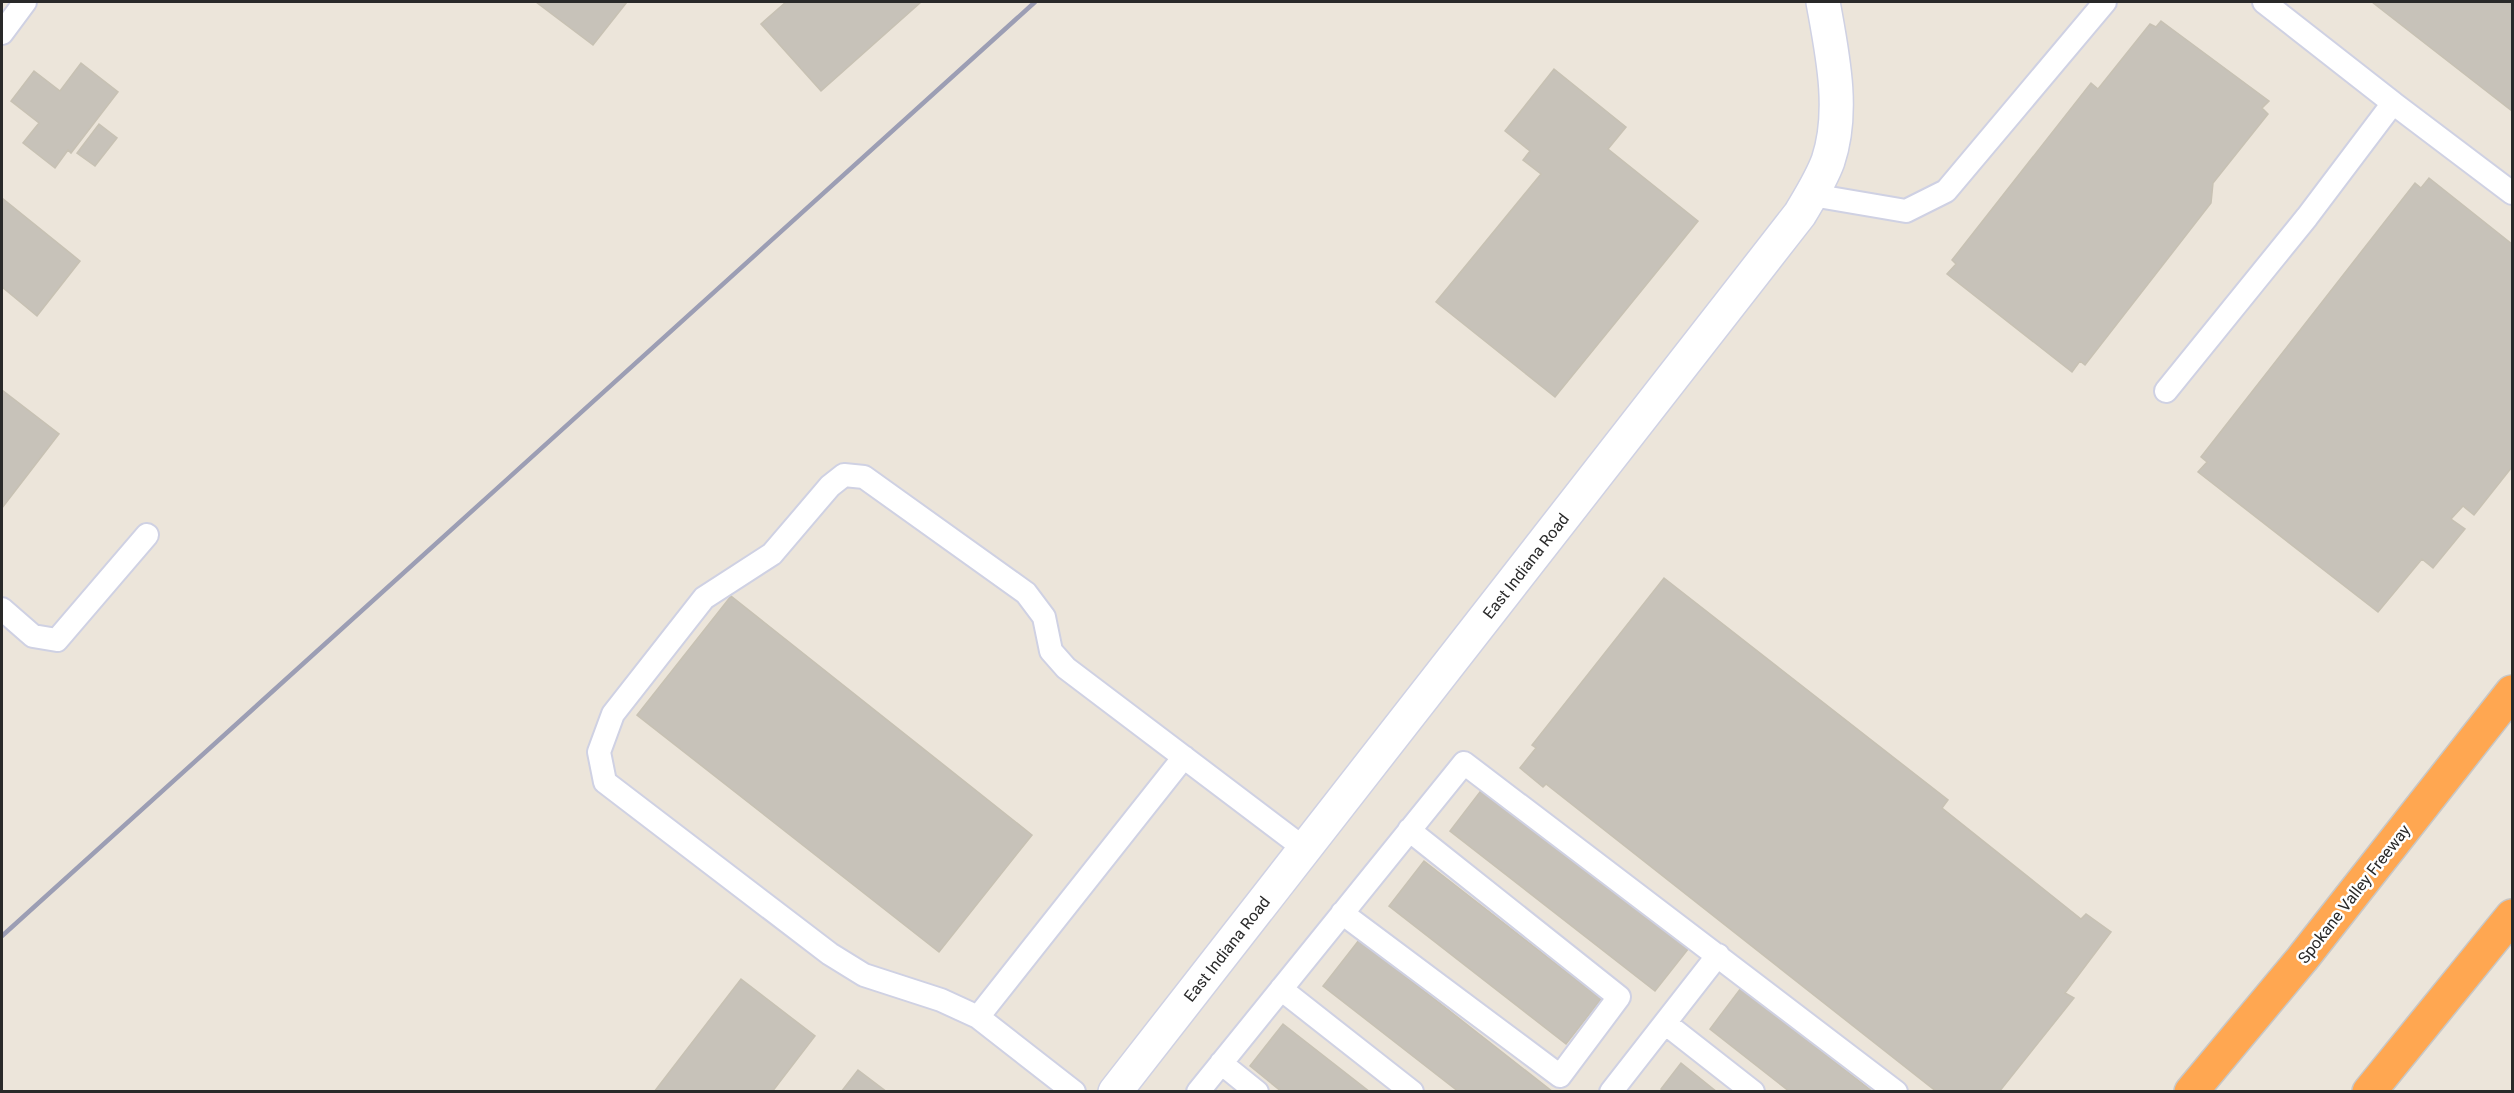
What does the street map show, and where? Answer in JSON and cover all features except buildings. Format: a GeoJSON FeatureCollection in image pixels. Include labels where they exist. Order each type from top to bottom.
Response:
{"type":"FeatureCollection","features":[{"type":"Feature","properties":{"kind":"highway","name":"Spokane Valley Freeway"},"geometry":{"type":"LineString","coordinates":[[2191,1092],[2302,959],[2512,692]]}},
{"type":"Feature","properties":{"kind":"highway"},"geometry":{"type":"LineString","coordinates":[[2369,1092],[2512,916]]}},
{"type":"Feature","properties":{"kind":"street","name":"East Indiana Road"},"geometry":{"type":"LineString","coordinates":[[1115,1092],[1788,232],[1812,195],[1828,160],[1835,129],[1831,46],[1823,2]]}},
{"type":"Feature","properties":{"kind":"lane"},"geometry":{"type":"LineString","coordinates":[[2,33],[25,2]]}},
{"type":"Feature","properties":{"kind":"lane"},"geometry":{"type":"LineString","coordinates":[[1812,195],[1906,211],[1946,191],[2105,2]]}},
{"type":"Feature","properties":{"kind":"lane"},"geometry":{"type":"LineString","coordinates":[[2264,2],[2512,193]]}},
{"type":"Feature","properties":{"kind":"lane"},"geometry":{"type":"LineString","coordinates":[[2166,391],[2307,217],[2393,103]]}},
{"type":"Feature","properties":{"kind":"lane"},"geometry":{"type":"LineString","coordinates":[[1074,1092],[978,1017],[941,1000],[864,975],[830,954],[605,782],[599,752],[613,714],[704,598],[772,554],[830,486],[844,476],[864,477],[1026,594],[1044,617],[1051,651],[1066,668],[1305,849]]}},
{"type":"Feature","properties":{"kind":"lane"},"geometry":{"type":"LineString","coordinates":[[2,609],[33,636],[57,640],[147,534]]}},
{"type":"Feature","properties":{"kind":"lane"},"geometry":{"type":"LineString","coordinates":[[978,1017],[1184,757]]}},
{"type":"Feature","properties":{"kind":"lane"},"geometry":{"type":"LineString","coordinates":[[1198,1092],[1464,763],[1896,1092]]}},
{"type":"Feature","properties":{"kind":"lane"},"geometry":{"type":"LineString","coordinates":[[1342,913],[1560,1076],[1619,997],[1410,830]]}},
{"type":"Feature","properties":{"kind":"lane"},"geometry":{"type":"LineString","coordinates":[[1619,1089],[1665,1023],[1718,956]]}},
{"type":"Feature","properties":{"kind":"lane"},"geometry":{"type":"LineString","coordinates":[[1281,989],[1412,1092]]}},
{"type":"Feature","properties":{"kind":"lane"},"geometry":{"type":"LineString","coordinates":[[1665,1023],[1754,1092]]}},
{"type":"Feature","properties":{"kind":"lane"},"geometry":{"type":"LineString","coordinates":[[1221,1063],[1257,1092]]}},
{"type":"Feature","properties":{"kind":"railway"},"geometry":{"type":"LineString","coordinates":[[2,936],[1035,2]]}}]}
